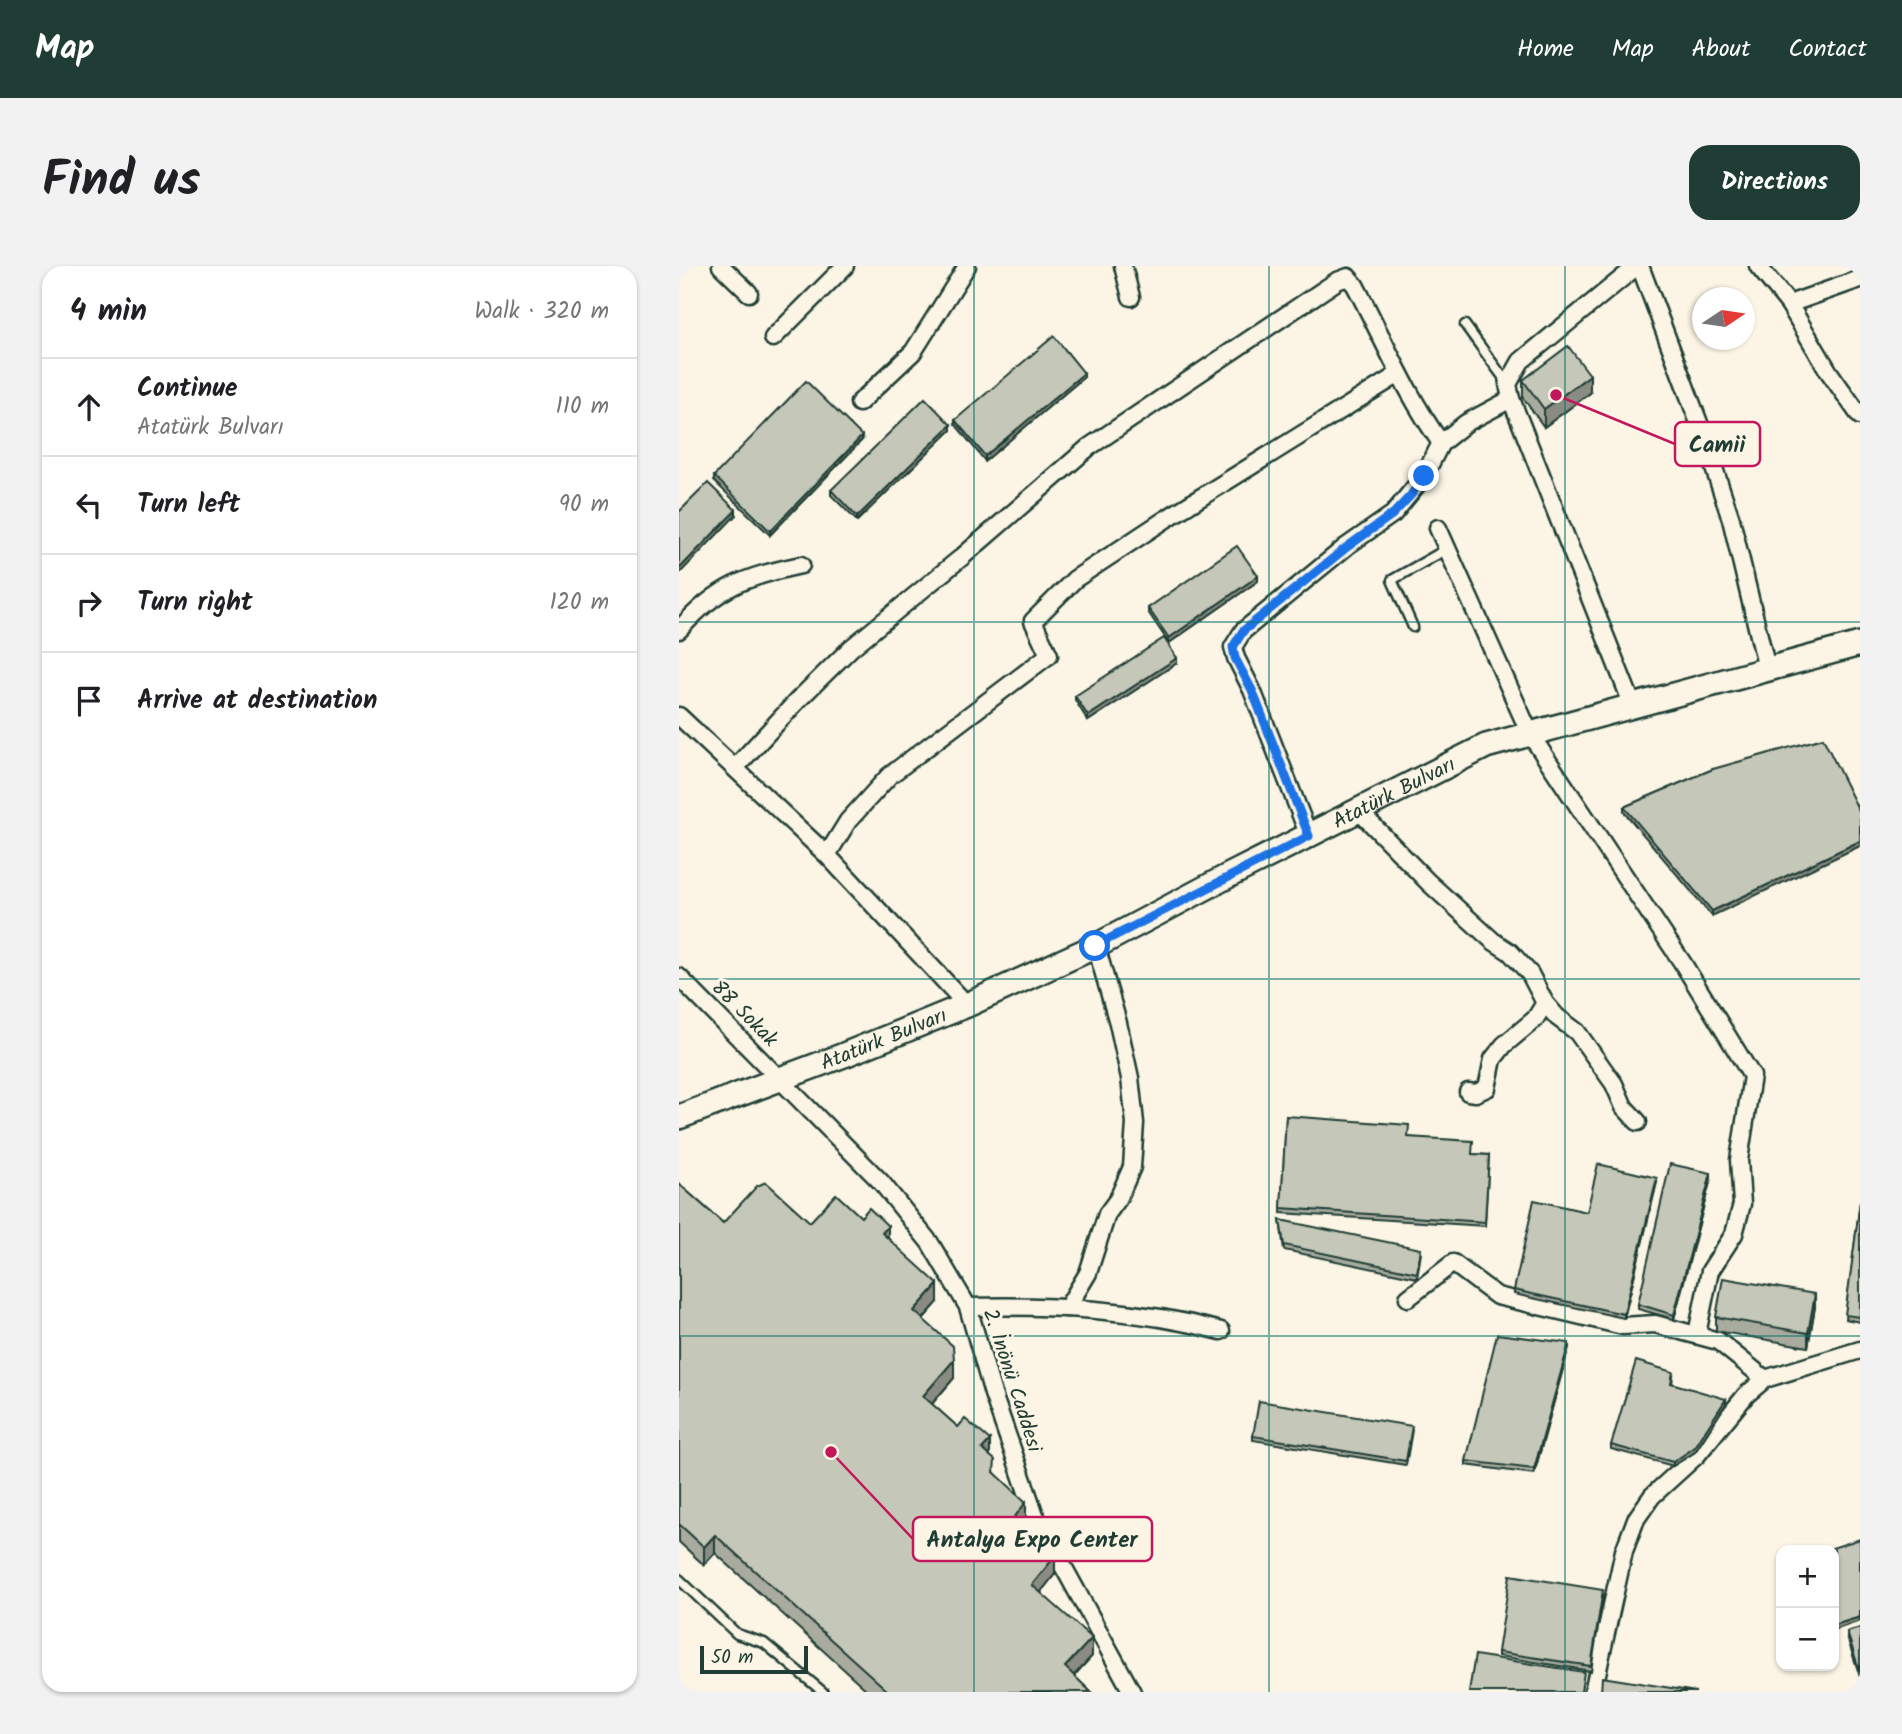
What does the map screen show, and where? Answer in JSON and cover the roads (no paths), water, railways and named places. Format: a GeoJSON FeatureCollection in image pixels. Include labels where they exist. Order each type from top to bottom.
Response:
{"type":"FeatureCollection","features":[{"type":"Feature","properties":{"kind":"street"},"geometry":{"type":"LineString","coordinates":[[721,266],[749,293]]}},
{"type":"Feature","properties":{"kind":"street"},"geometry":{"type":"LineString","coordinates":[[773,338],[845,266]]}},
{"type":"Feature","properties":{"kind":"street"},"geometry":{"type":"LineString","coordinates":[[859,403],[913,352],[923,332],[967,266]]}},
{"type":"Feature","properties":{"kind":"street"},"geometry":{"type":"LineString","coordinates":[[1123,266],[1131,297]]}},
{"type":"Feature","properties":{"kind":"street"},"geometry":{"type":"LineString","coordinates":[[1309,836],[1252,690],[1235,658],[1234,641],[1328,562],[1393,514],[1424,476],[1441,443],[1509,391],[1521,361],[1638,266],[1699,424],[1731,519],[1767,670]]}},
{"type":"Feature","properties":{"kind":"street"},"geometry":{"type":"LineString","coordinates":[[1758,266],[1790,303],[1829,372],[1860,416]]}},
{"type":"Feature","properties":{"kind":"street"},"geometry":{"type":"LineString","coordinates":[[735,768],[851,648],[963,557],[1089,447],[1337,281],[1348,277],[1355,285],[1419,411],[1441,443]]}},
{"type":"Feature","properties":{"kind":"street"},"geometry":{"type":"LineString","coordinates":[[1790,303],[1860,279]]}},
{"type":"Feature","properties":{"kind":"street"},"geometry":{"type":"LineString","coordinates":[[827,855],[848,821],[889,776],[1049,655],[1033,621],[1075,579],[1176,512],[1399,374]]}},
{"type":"Feature","properties":{"kind":"street"},"geometry":{"type":"LineString","coordinates":[[1509,391],[1633,706]]}},
{"type":"Feature","properties":{"kind":"street"},"geometry":{"type":"LineString","coordinates":[[1438,528],[1530,734],[1682,962],[1752,1076],[1739,1160],[1742,1204],[1734,1234],[1710,1271],[1697,1334]]}},
{"type":"Feature","properties":{"kind":"street"},"geometry":{"type":"LineString","coordinates":[[679,630],[707,601],[730,586],[763,573],[801,565]]}},
{"type":"Feature","properties":{"kind":"street","name":"Atatürk Bulvarı"},"geometry":{"type":"LineString","coordinates":[[679,1117],[967,1005],[1095,946],[1486,746],[1860,644]]}},
{"type":"Feature","properties":{"kind":"street"},"geometry":{"type":"LineString","coordinates":[[679,716],[827,855],[967,1005]]}},
{"type":"Feature","properties":{"kind":"street"},"geometry":{"type":"LineString","coordinates":[[1359,811],[1428,882],[1493,941],[1510,952],[1530,974],[1545,1003],[1557,1017],[1577,1032],[1614,1084],[1624,1107],[1638,1122]]}},
{"type":"Feature","properties":{"kind":"street"},"geometry":{"type":"LineString","coordinates":[[1067,1308],[1088,1273],[1107,1214],[1118,1199],[1132,1167],[1135,1123],[1131,1078],[1095,946]]}},
{"type":"Feature","properties":{"kind":"street","name":"88 Sokak"},"geometry":{"type":"LineString","coordinates":[[679,977],[780,1079]]}},
{"type":"Feature","properties":{"kind":"street"},"geometry":{"type":"LineString","coordinates":[[1468,1092],[1476,1093],[1487,1088],[1493,1059],[1504,1045],[1535,1019],[1545,1003]]}},
{"type":"Feature","properties":{"kind":"street","name":"2. İnönü Caddesi"},"geometry":{"type":"LineString","coordinates":[[780,1079],[881,1182],[930,1243],[968,1307],[993,1394],[1035,1515],[1132,1692]]}},
{"type":"Feature","properties":{"kind":"street"},"geometry":{"type":"LineString","coordinates":[[1408,1298],[1453,1263],[1497,1296],[1623,1326],[1655,1324],[1719,1341],[1765,1379]]}},
{"type":"Feature","properties":{"kind":"street"},"geometry":{"type":"LineString","coordinates":[[968,1307],[1067,1308],[1185,1321],[1221,1331]]}},
{"type":"Feature","properties":{"kind":"street"},"geometry":{"type":"LineString","coordinates":[[1593,1692],[1624,1551],[1636,1519],[1653,1496],[1697,1455],[1746,1395],[1765,1379],[1860,1350]]}},
{"type":"Feature","properties":{"kind":"lane"},"geometry":{"type":"LineString","coordinates":[[1465,325],[1509,391]]}},
{"type":"Feature","properties":{"kind":"lane"},"geometry":{"type":"LineString","coordinates":[[1413,628],[1392,580],[1447,549]]}},
{"type":"Feature","properties":{"kind":"lane"},"geometry":{"type":"LineString","coordinates":[[679,1579],[737,1634],[764,1643],[823,1692]]}},
{"type":"Feature","properties":{"kind":"place","name":"Camii"},"geometry":{"type":"Point","coordinates":[1556,395]}},
{"type":"Feature","properties":{"kind":"place","name":"Antalya Expo Center"},"geometry":{"type":"Point","coordinates":[831,1452]}}]}
